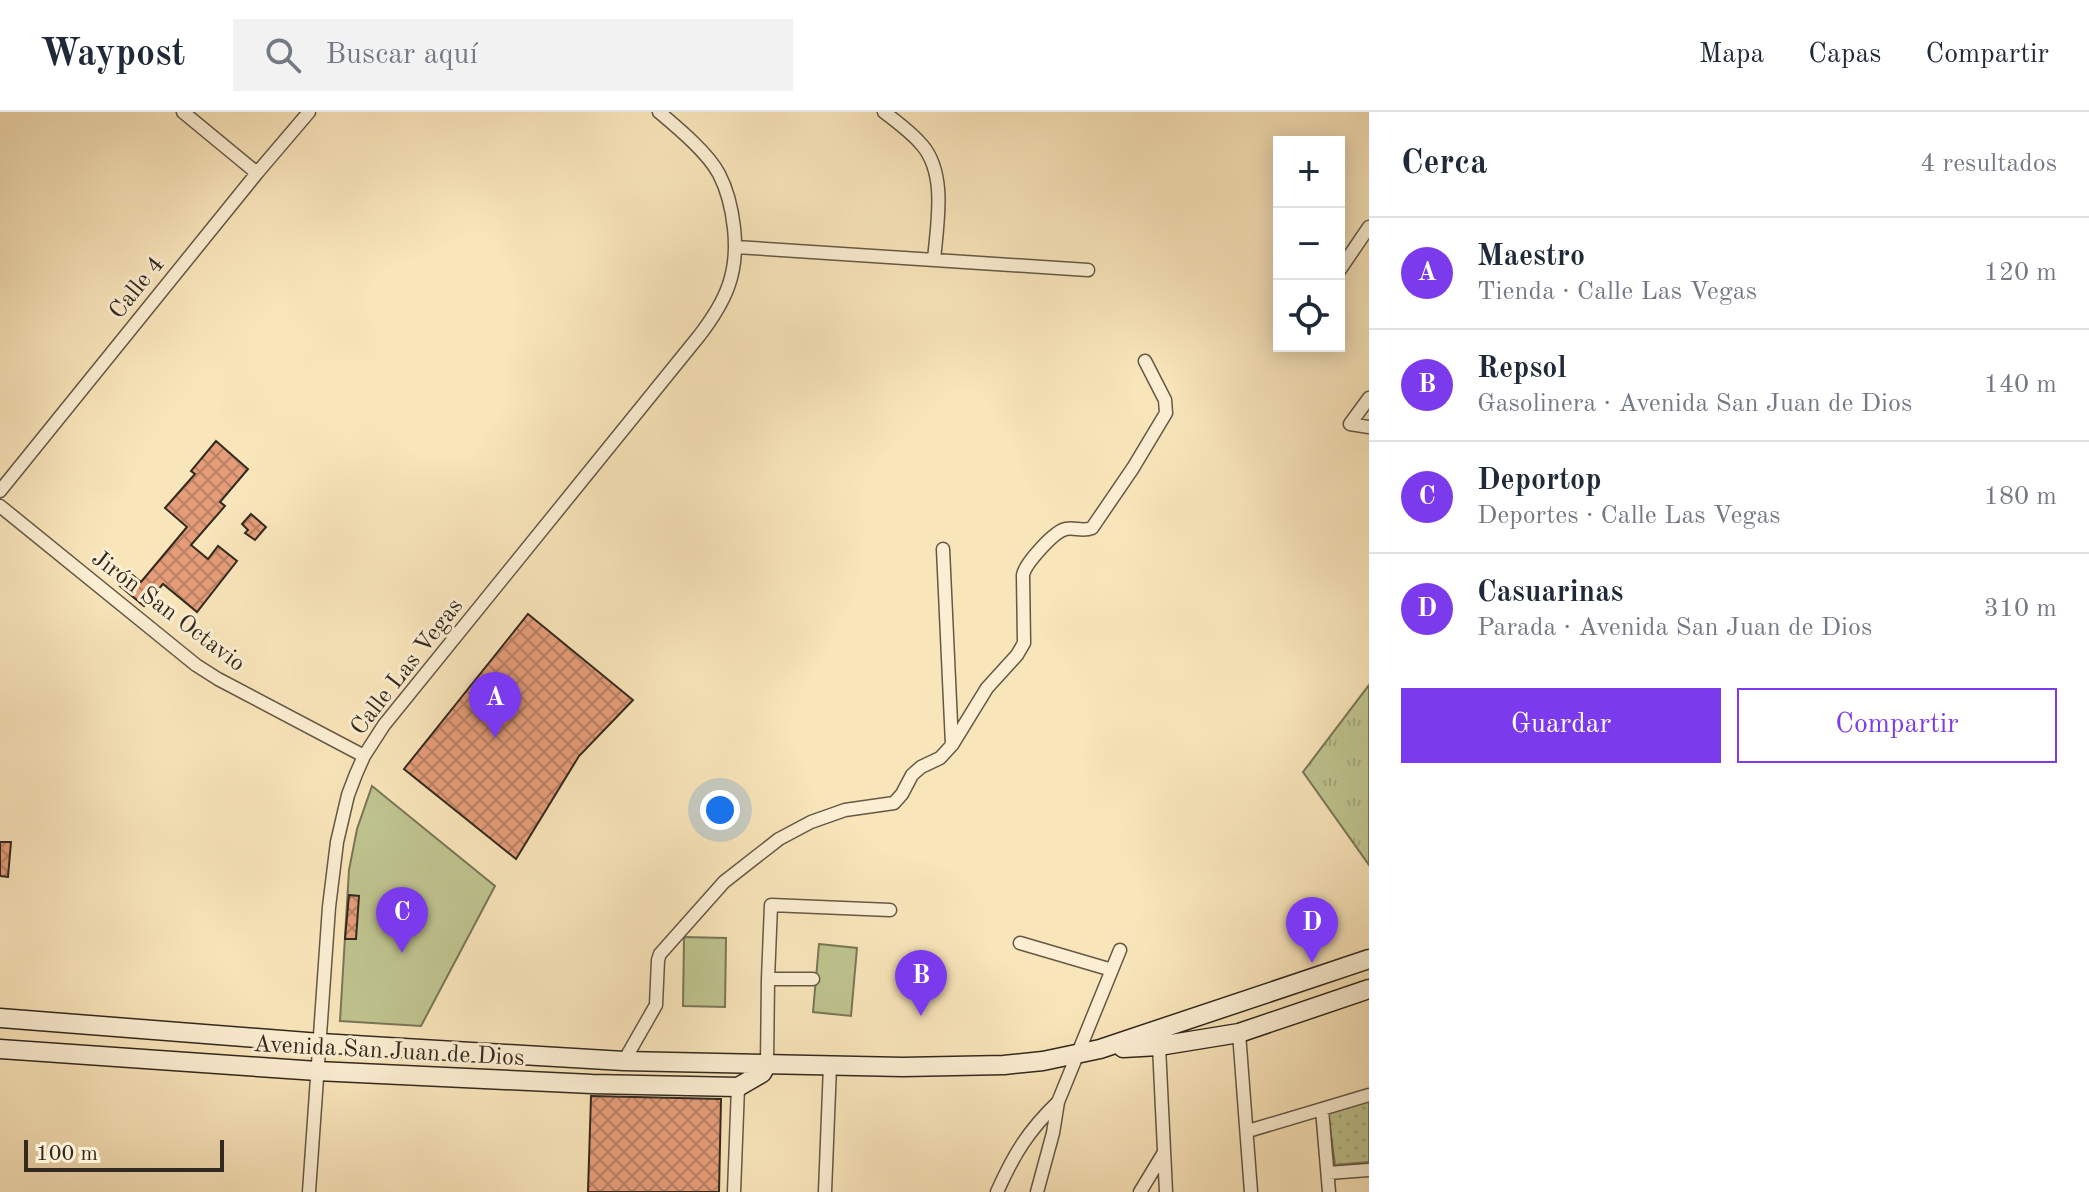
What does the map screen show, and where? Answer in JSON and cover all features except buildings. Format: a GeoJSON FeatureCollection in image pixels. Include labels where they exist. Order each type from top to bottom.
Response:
{"type":"FeatureCollection","features":[{"type":"Feature","properties":{"kind":"main road","name":"Avenida San Juan de Dios"},"geometry":{"type":"LineString","coordinates":[[0,1018],[320,1043],[624,1061],[976,1066],[1043,1061],[1100,1049],[1369,959]]}},
{"type":"Feature","properties":{"kind":"main road","name":"Avenida San Juan de Dios"},"geometry":{"type":"LineString","coordinates":[[1100,1049],[1159,1046],[1239,1033],[1369,989]]}},
{"type":"Feature","properties":{"kind":"main road","name":"Avenida San Juan de Dios"},"geometry":{"type":"LineString","coordinates":[[0,1049],[317,1071],[592,1084],[738,1087]]}},
{"type":"Feature","properties":{"kind":"main road"},"geometry":{"type":"LineString","coordinates":[[738,1087],[762,1073],[767,1064]]}},
{"type":"Feature","properties":{"kind":"street"},"geometry":{"type":"LineString","coordinates":[[183,112],[257,173]]}},
{"type":"Feature","properties":{"kind":"street","name":"Calle 4"},"geometry":{"type":"LineString","coordinates":[[0,491],[309,112]]}},
{"type":"Feature","properties":{"kind":"street","name":"Calle Las Vegas"},"geometry":{"type":"LineString","coordinates":[[309,1192],[329,907],[337,842],[348,795],[364,756],[384,725],[712,319],[730,285],[736,247],[732,207],[719,172],[694,143],[659,112]]}},
{"type":"Feature","properties":{"kind":"street"},"geometry":{"type":"LineString","coordinates":[[884,112],[923,146],[932,160],[937,191],[934,260]]}},
{"type":"Feature","properties":{"kind":"street"},"geometry":{"type":"LineString","coordinates":[[1345,262],[1369,227]]}},
{"type":"Feature","properties":{"kind":"street"},"geometry":{"type":"LineString","coordinates":[[736,247],[1088,270]]}},
{"type":"Feature","properties":{"kind":"street"},"geometry":{"type":"LineString","coordinates":[[624,1061],[656,1005],[660,954],[724,882],[779,839],[811,822],[845,810],[894,803],[912,775],[940,758],[952,745],[987,688],[1024,643],[1025,566],[1059,532],[1069,528],[1079,531],[1092,528],[1166,413],[1165,400],[1145,361]]}},
{"type":"Feature","properties":{"kind":"street"},"geometry":{"type":"LineString","coordinates":[[1369,398],[1350,424],[1369,427]]}},
{"type":"Feature","properties":{"kind":"street","name":"Jirón San Octavio"},"geometry":{"type":"LineString","coordinates":[[0,506],[196,665],[364,756]]}},
{"type":"Feature","properties":{"kind":"street"},"geometry":{"type":"LineString","coordinates":[[943,549],[952,745]]}},
{"type":"Feature","properties":{"kind":"street"},"geometry":{"type":"LineString","coordinates":[[767,1064],[771,905],[890,910]]}},
{"type":"Feature","properties":{"kind":"street"},"geometry":{"type":"LineString","coordinates":[[1020,943],[1112,970]]}},
{"type":"Feature","properties":{"kind":"street"},"geometry":{"type":"LineString","coordinates":[[1037,1192],[1058,1102],[1120,950]]}},
{"type":"Feature","properties":{"kind":"street"},"geometry":{"type":"LineString","coordinates":[[768,979],[813,979]]}},
{"type":"Feature","properties":{"kind":"street"},"geometry":{"type":"LineString","coordinates":[[1239,1033],[1251,1192]]}},
{"type":"Feature","properties":{"kind":"street"},"geometry":{"type":"LineString","coordinates":[[1159,1046],[1166,1192]]}},
{"type":"Feature","properties":{"kind":"street"},"geometry":{"type":"LineString","coordinates":[[825,1192],[830,1066]]}},
{"type":"Feature","properties":{"kind":"street"},"geometry":{"type":"LineString","coordinates":[[734,1192],[738,1087]]}},
{"type":"Feature","properties":{"kind":"street"},"geometry":{"type":"LineString","coordinates":[[1248,1131],[1369,1095]]}},
{"type":"Feature","properties":{"kind":"street"},"geometry":{"type":"LineString","coordinates":[[997,1192],[1011,1160],[1035,1124],[1058,1102]]}},
{"type":"Feature","properties":{"kind":"street"},"geometry":{"type":"LineString","coordinates":[[1322,1109],[1329,1192]]}},
{"type":"Feature","properties":{"kind":"street"},"geometry":{"type":"LineString","coordinates":[[1140,1192],[1163,1154]]}},
{"type":"Feature","properties":{"kind":"street"},"geometry":{"type":"LineString","coordinates":[[1328,1173],[1369,1170]]}},
{"type":"Feature","properties":{"kind":"green space"},"geometry":{"type":"Polygon","coordinates":[[[1369,685],[1369,865],[1303,772],[1369,685]]]}},
{"type":"Feature","properties":{"kind":"green space"},"geometry":{"type":"Polygon","coordinates":[[[372,786],[495,886],[421,1026],[340,1021],[349,870],[357,829],[372,786]]]}},
{"type":"Feature","properties":{"kind":"green space"},"geometry":{"type":"Polygon","coordinates":[[[684,937],[726,938],[725,1007],[683,1006],[684,937]]]}},
{"type":"Feature","properties":{"kind":"green space"},"geometry":{"type":"Polygon","coordinates":[[[819,944],[857,948],[851,1016],[813,1012],[819,944]]]}},
{"type":"Feature","properties":{"kind":"green space"},"geometry":{"type":"Polygon","coordinates":[[[1369,1101],[1369,1162],[1335,1165],[1328,1112],[1369,1101]]]}},
{"type":"Feature","properties":{"kind":"place","name":"Maestro"},"geometry":{"type":"Point","coordinates":[495,738]}},
{"type":"Feature","properties":{"kind":"place","name":"Deportop"},"geometry":{"type":"Point","coordinates":[402,953]}},
{"type":"Feature","properties":{"kind":"place","name":"Casuarinas"},"geometry":{"type":"Point","coordinates":[1312,963]}},
{"type":"Feature","properties":{"kind":"place","name":"Repsol"},"geometry":{"type":"Point","coordinates":[921,1016]}}]}
